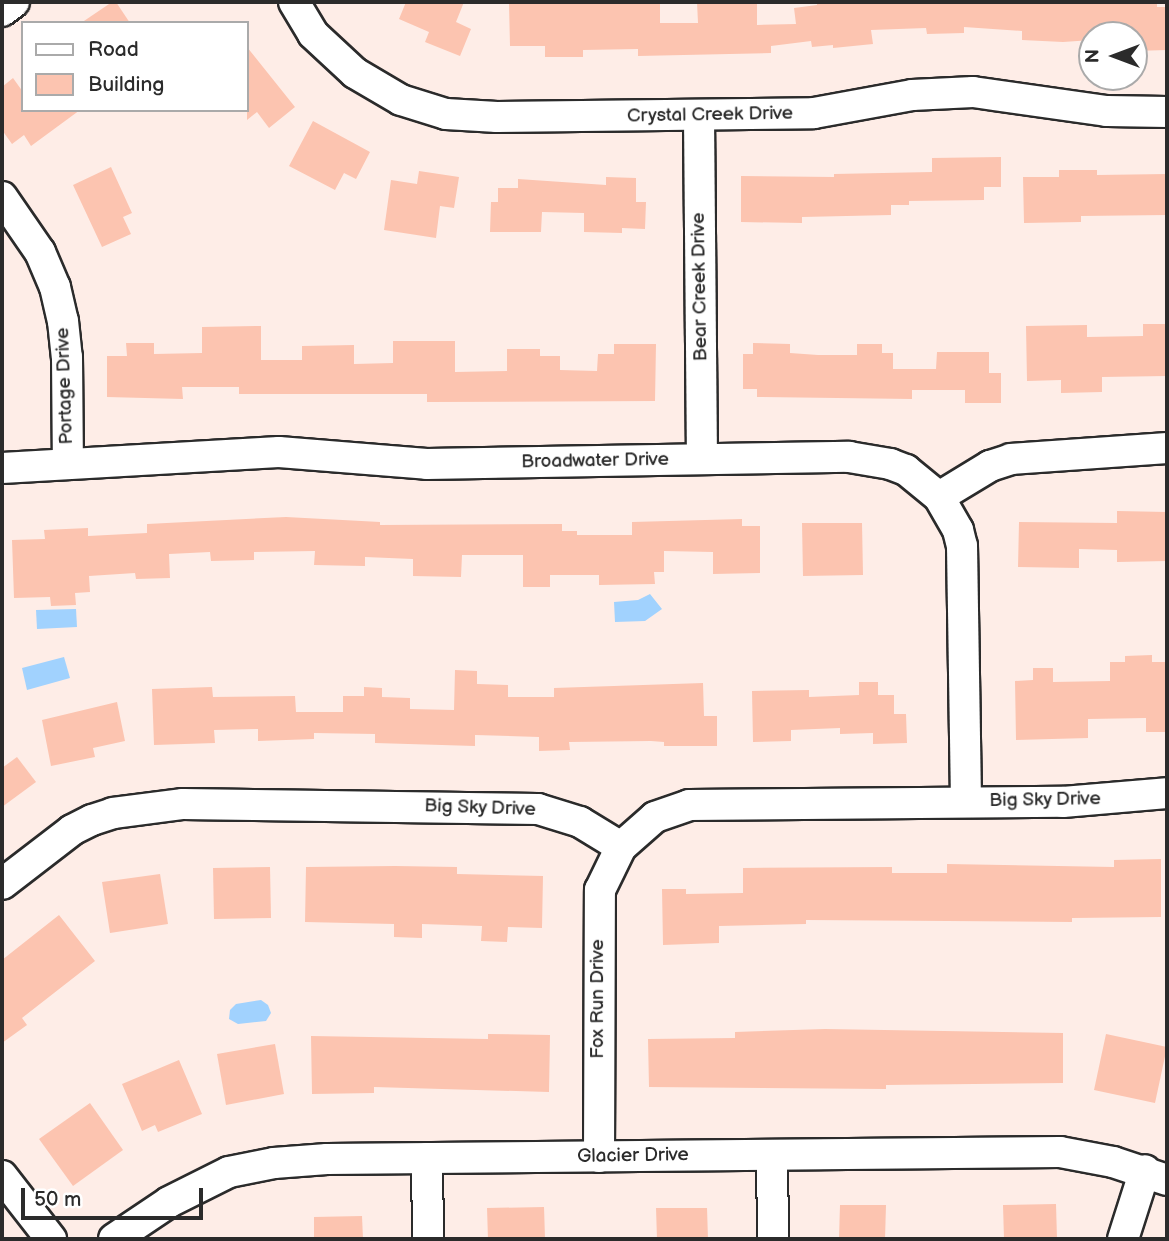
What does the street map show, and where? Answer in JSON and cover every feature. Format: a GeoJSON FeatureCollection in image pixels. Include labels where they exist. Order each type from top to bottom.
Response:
{"type":"FeatureCollection","features":[{"type":"Feature","properties":{"kind":"street"},"geometry":{"type":"LineString","coordinates":[[2,11],[14,2]]}},
{"type":"Feature","properties":{"kind":"street","name":"Crystal Creek Drive"},"geometry":{"type":"LineString","coordinates":[[294,2],[313,34],[333,55],[377,88],[416,106],[446,114],[497,117],[814,113],[912,96],[973,92],[1107,111],[1167,112]]}},
{"type":"Feature","properties":{"kind":"street","name":"Bear Creek Drive"},"geometry":{"type":"LineString","coordinates":[[699,116],[702,458]]}},
{"type":"Feature","properties":{"kind":"street","name":"Portage Drive"},"geometry":{"type":"LineString","coordinates":[[2,197],[22,222],[40,252],[61,310],[67,357],[68,464]]}},
{"type":"Feature","properties":{"kind":"street"},"geometry":{"type":"LineString","coordinates":[[966,801],[964,567],[958,530],[939,497],[990,466],[1011,459],[1167,448]]}},
{"type":"Feature","properties":{"kind":"street","name":"Broadwater Drive"},"geometry":{"type":"LineString","coordinates":[[2,468],[279,452],[427,464],[702,458],[873,459],[906,470],[939,497]]}},
{"type":"Feature","properties":{"kind":"street","name":"Big Sky Drive"},"geometry":{"type":"LineString","coordinates":[[2,884],[72,830],[92,820],[113,813],[183,804],[484,806],[538,809],[580,822],[621,847],[655,817],[689,805],[1063,802],[1167,793]]}},
{"type":"Feature","properties":{"kind":"street","name":"Fox Run Drive"},"geometry":{"type":"LineString","coordinates":[[599,1157],[597,914],[604,878],[621,847]]}},
{"type":"Feature","properties":{"kind":"street","name":"Glacier Drive"},"geometry":{"type":"LineString","coordinates":[[114,1239],[169,1202],[229,1172],[307,1161],[1060,1152],[1156,1175]]}},
{"type":"Feature","properties":{"kind":"street"},"geometry":{"type":"LineString","coordinates":[[772,1155],[773,1239]]}},
{"type":"Feature","properties":{"kind":"street"},"geometry":{"type":"LineString","coordinates":[[427,1158],[428,1239]]}},
{"type":"Feature","properties":{"kind":"street"},"geometry":{"type":"LineString","coordinates":[[2,1175],[51,1239]]}},
{"type":"Feature","properties":{"kind":"street"},"geometry":{"type":"LineString","coordinates":[[1123,1239],[1156,1175]]}},
{"type":"Feature","properties":{"kind":"water"},"geometry":{"type":"Polygon","coordinates":[[[650,594],[662,609],[645,621],[615,622],[614,602],[638,600],[650,594]]]}},
{"type":"Feature","properties":{"kind":"water"},"geometry":{"type":"Polygon","coordinates":[[[76,609],[77,627],[37,629],[36,610],[76,609]]]}},
{"type":"Feature","properties":{"kind":"water"},"geometry":{"type":"Polygon","coordinates":[[[64,657],[70,678],[27,690],[22,668],[64,657]]]}},
{"type":"Feature","properties":{"kind":"water"},"geometry":{"type":"Polygon","coordinates":[[[261,1000],[268,1005],[271,1013],[266,1021],[238,1024],[229,1019],[230,1010],[236,1004],[261,1000]]]}},
{"type":"Feature","properties":{"kind":"building"},"geometry":{"type":"Polygon","coordinates":[[[116,2],[129,21],[84,21],[116,2]]]}},
{"type":"Feature","properties":{"kind":"building"},"geometry":{"type":"Polygon","coordinates":[[[406,2],[464,2],[456,22],[471,29],[460,56],[425,42],[429,32],[399,19],[406,2]]]}},
{"type":"Feature","properties":{"kind":"building"},"geometry":{"type":"Polygon","coordinates":[[[660,2],[660,23],[698,23],[697,2],[757,2],[757,25],[796,24],[794,8],[817,5],[817,2],[1157,2],[1157,7],[1167,7],[1167,50],[1148,51],[1148,21],[1078,21],[1078,41],[1063,42],[1022,40],[1022,31],[964,27],[964,33],[927,34],[926,28],[871,30],[873,44],[812,47],[811,41],[771,46],[771,53],[638,56],[638,49],[583,50],[583,57],[545,57],[545,46],[510,46],[509,4],[660,2]]]}},
{"type":"Feature","properties":{"kind":"building"},"geometry":{"type":"Polygon","coordinates":[[[248,48],[295,107],[269,128],[257,112],[247,120],[248,48]]]}},
{"type":"Feature","properties":{"kind":"building"},"geometry":{"type":"Polygon","coordinates":[[[13,78],[21,89],[21,112],[77,112],[31,146],[24,135],[12,144],[2,130],[2,87],[13,78]]]}},
{"type":"Feature","properties":{"kind":"building"},"geometry":{"type":"Polygon","coordinates":[[[313,121],[370,152],[356,179],[344,173],[335,190],[289,166],[313,121]]]}},
{"type":"Feature","properties":{"kind":"building"},"geometry":{"type":"Polygon","coordinates":[[[1001,157],[1001,187],[984,187],[984,200],[909,201],[909,205],[891,205],[891,215],[802,217],[802,223],[741,222],[741,176],[834,177],[834,174],[932,172],[932,158],[1001,157]]]}},
{"type":"Feature","properties":{"kind":"building"},"geometry":{"type":"Polygon","coordinates":[[[111,167],[132,213],[123,217],[131,234],[102,247],[73,185],[111,167]]]}},
{"type":"Feature","properties":{"kind":"building"},"geometry":{"type":"Polygon","coordinates":[[[1059,170],[1097,170],[1097,175],[1167,174],[1167,215],[1081,216],[1081,222],[1024,223],[1023,177],[1059,177],[1059,170]]]}},
{"type":"Feature","properties":{"kind":"building"},"geometry":{"type":"Polygon","coordinates":[[[419,171],[459,177],[454,208],[440,206],[436,238],[384,230],[391,180],[417,184],[419,171]]]}},
{"type":"Feature","properties":{"kind":"building"},"geometry":{"type":"Polygon","coordinates":[[[606,177],[636,178],[636,202],[646,202],[645,229],[622,228],[622,233],[584,232],[584,213],[542,212],[541,232],[490,232],[491,202],[498,202],[498,188],[518,188],[518,179],[606,185],[606,177]]]}},
{"type":"Feature","properties":{"kind":"building"},"geometry":{"type":"Polygon","coordinates":[[[1143,324],[1167,324],[1167,376],[1102,377],[1102,392],[1061,393],[1061,380],[1027,381],[1026,326],[1087,325],[1087,337],[1143,336],[1143,324]]]}},
{"type":"Feature","properties":{"kind":"building"},"geometry":{"type":"Polygon","coordinates":[[[261,326],[261,360],[302,360],[302,346],[354,345],[354,364],[393,363],[393,341],[455,341],[455,372],[507,371],[507,349],[540,349],[540,356],[560,356],[560,370],[597,371],[598,354],[614,354],[614,344],[656,344],[655,401],[427,402],[427,394],[239,394],[239,387],[182,387],[183,399],[107,397],[107,356],[127,356],[126,343],[154,343],[154,354],[202,353],[202,327],[261,326]]]}},
{"type":"Feature","properties":{"kind":"building"},"geometry":{"type":"Polygon","coordinates":[[[753,343],[790,344],[790,353],[818,355],[857,355],[857,344],[882,344],[882,353],[893,353],[893,369],[936,369],[937,352],[989,352],[989,373],[1001,373],[1001,403],[965,403],[965,390],[912,390],[912,399],[757,397],[757,389],[743,389],[743,354],[753,354],[753,343]]]}},
{"type":"Feature","properties":{"kind":"building"},"geometry":{"type":"Polygon","coordinates":[[[1117,511],[1167,512],[1167,561],[1117,562],[1117,550],[1079,549],[1079,568],[1018,567],[1019,522],[1117,523],[1117,511]]]}},
{"type":"Feature","properties":{"kind":"building"},"geometry":{"type":"Polygon","coordinates":[[[286,517],[380,522],[380,525],[562,524],[562,531],[577,531],[577,535],[632,535],[632,522],[742,519],[742,526],[760,526],[760,573],[713,574],[713,552],[664,551],[664,572],[654,572],[655,584],[599,585],[599,575],[550,575],[550,587],[523,587],[523,555],[462,555],[461,577],[413,576],[413,559],[365,557],[365,566],[314,565],[315,551],[254,552],[254,560],[211,561],[210,552],[169,554],[170,578],[136,579],[135,573],[89,576],[90,592],[75,593],[76,605],[51,606],[50,597],[14,598],[12,540],[45,539],[44,530],[88,528],[88,536],[147,533],[147,524],[286,517]]]}},
{"type":"Feature","properties":{"kind":"building"},"geometry":{"type":"Polygon","coordinates":[[[802,523],[862,523],[863,575],[803,576],[802,523]]]}},
{"type":"Feature","properties":{"kind":"building"},"geometry":{"type":"Polygon","coordinates":[[[1152,655],[1152,662],[1167,662],[1167,732],[1146,732],[1146,718],[1088,719],[1088,738],[1016,740],[1015,681],[1033,680],[1033,668],[1053,668],[1053,682],[1110,681],[1110,662],[1125,662],[1125,656],[1152,655]]]}},
{"type":"Feature","properties":{"kind":"building"},"geometry":{"type":"Polygon","coordinates":[[[455,670],[477,671],[477,684],[508,685],[508,697],[554,697],[554,688],[703,683],[704,716],[717,716],[717,746],[664,746],[664,742],[651,741],[569,742],[570,750],[539,751],[539,737],[475,735],[475,746],[375,743],[375,734],[314,733],[314,739],[258,741],[258,729],[214,730],[215,743],[154,745],[152,689],[212,687],[213,697],[295,696],[296,712],[343,712],[343,696],[364,696],[364,687],[382,688],[382,697],[410,698],[410,709],[454,710],[455,670]]]}},
{"type":"Feature","properties":{"kind":"building"},"geometry":{"type":"Polygon","coordinates":[[[859,682],[878,682],[878,695],[894,695],[894,714],[906,714],[907,743],[873,744],[873,733],[840,734],[840,728],[791,730],[791,741],[753,742],[752,691],[809,690],[809,697],[859,695],[859,682]]]}},
{"type":"Feature","properties":{"kind":"building"},"geometry":{"type":"Polygon","coordinates":[[[117,702],[125,741],[93,748],[95,757],[51,766],[42,720],[117,702]]]}},
{"type":"Feature","properties":{"kind":"building"},"geometry":{"type":"Polygon","coordinates":[[[17,757],[36,782],[2,807],[2,768],[17,757]]]}},
{"type":"Feature","properties":{"kind":"building"},"geometry":{"type":"Polygon","coordinates":[[[1161,859],[1161,917],[1072,918],[1072,922],[806,920],[806,924],[719,926],[719,943],[663,945],[662,889],[686,889],[686,894],[743,893],[743,868],[892,867],[892,873],[947,873],[947,864],[1114,867],[1114,860],[1161,859]]]}},
{"type":"Feature","properties":{"kind":"building"},"geometry":{"type":"Polygon","coordinates":[[[270,867],[271,918],[214,919],[213,868],[270,867]]]}},
{"type":"Feature","properties":{"kind":"building"},"geometry":{"type":"Polygon","coordinates":[[[306,867],[457,867],[457,874],[543,876],[542,928],[508,927],[507,942],[481,941],[482,926],[422,924],[422,938],[394,937],[394,924],[305,922],[306,867]]]}},
{"type":"Feature","properties":{"kind":"building"},"geometry":{"type":"Polygon","coordinates":[[[160,874],[168,924],[110,933],[102,882],[160,874]]]}},
{"type":"Feature","properties":{"kind":"building"},"geometry":{"type":"Polygon","coordinates":[[[59,915],[95,961],[22,1018],[27,1025],[2,1043],[2,960],[59,915]]]}},
{"type":"Feature","properties":{"kind":"building"},"geometry":{"type":"Polygon","coordinates":[[[825,1029],[1063,1033],[1063,1083],[886,1085],[886,1089],[649,1087],[648,1039],[735,1038],[735,1032],[825,1029]]]}},
{"type":"Feature","properties":{"kind":"building"},"geometry":{"type":"Polygon","coordinates":[[[488,1034],[550,1035],[549,1092],[374,1087],[374,1093],[312,1094],[311,1036],[488,1039],[488,1034]]]}},
{"type":"Feature","properties":{"kind":"building"},"geometry":{"type":"Polygon","coordinates":[[[1106,1034],[1167,1047],[1155,1103],[1094,1090],[1106,1034]]]}},
{"type":"Feature","properties":{"kind":"building"},"geometry":{"type":"Polygon","coordinates":[[[275,1044],[284,1094],[226,1105],[217,1054],[275,1044]]]}},
{"type":"Feature","properties":{"kind":"building"},"geometry":{"type":"Polygon","coordinates":[[[179,1060],[202,1114],[158,1132],[155,1125],[142,1131],[122,1084],[179,1060]]]}},
{"type":"Feature","properties":{"kind":"building"},"geometry":{"type":"Polygon","coordinates":[[[90,1103],[123,1150],[73,1186],[39,1139],[90,1103]]]}},
{"type":"Feature","properties":{"kind":"building"},"geometry":{"type":"Polygon","coordinates":[[[1056,1204],[1057,1239],[1004,1239],[1003,1205],[1056,1204]]]}},
{"type":"Feature","properties":{"kind":"building"},"geometry":{"type":"Polygon","coordinates":[[[840,1205],[886,1205],[885,1239],[839,1239],[840,1205]]]}},
{"type":"Feature","properties":{"kind":"building"},"geometry":{"type":"Polygon","coordinates":[[[544,1207],[545,1239],[488,1239],[487,1208],[544,1207]]]}},
{"type":"Feature","properties":{"kind":"building"},"geometry":{"type":"Polygon","coordinates":[[[656,1208],[707,1208],[708,1239],[657,1239],[656,1208]]]}},
{"type":"Feature","properties":{"kind":"building"},"geometry":{"type":"Polygon","coordinates":[[[362,1216],[363,1239],[314,1239],[314,1217],[362,1216]]]}}]}
